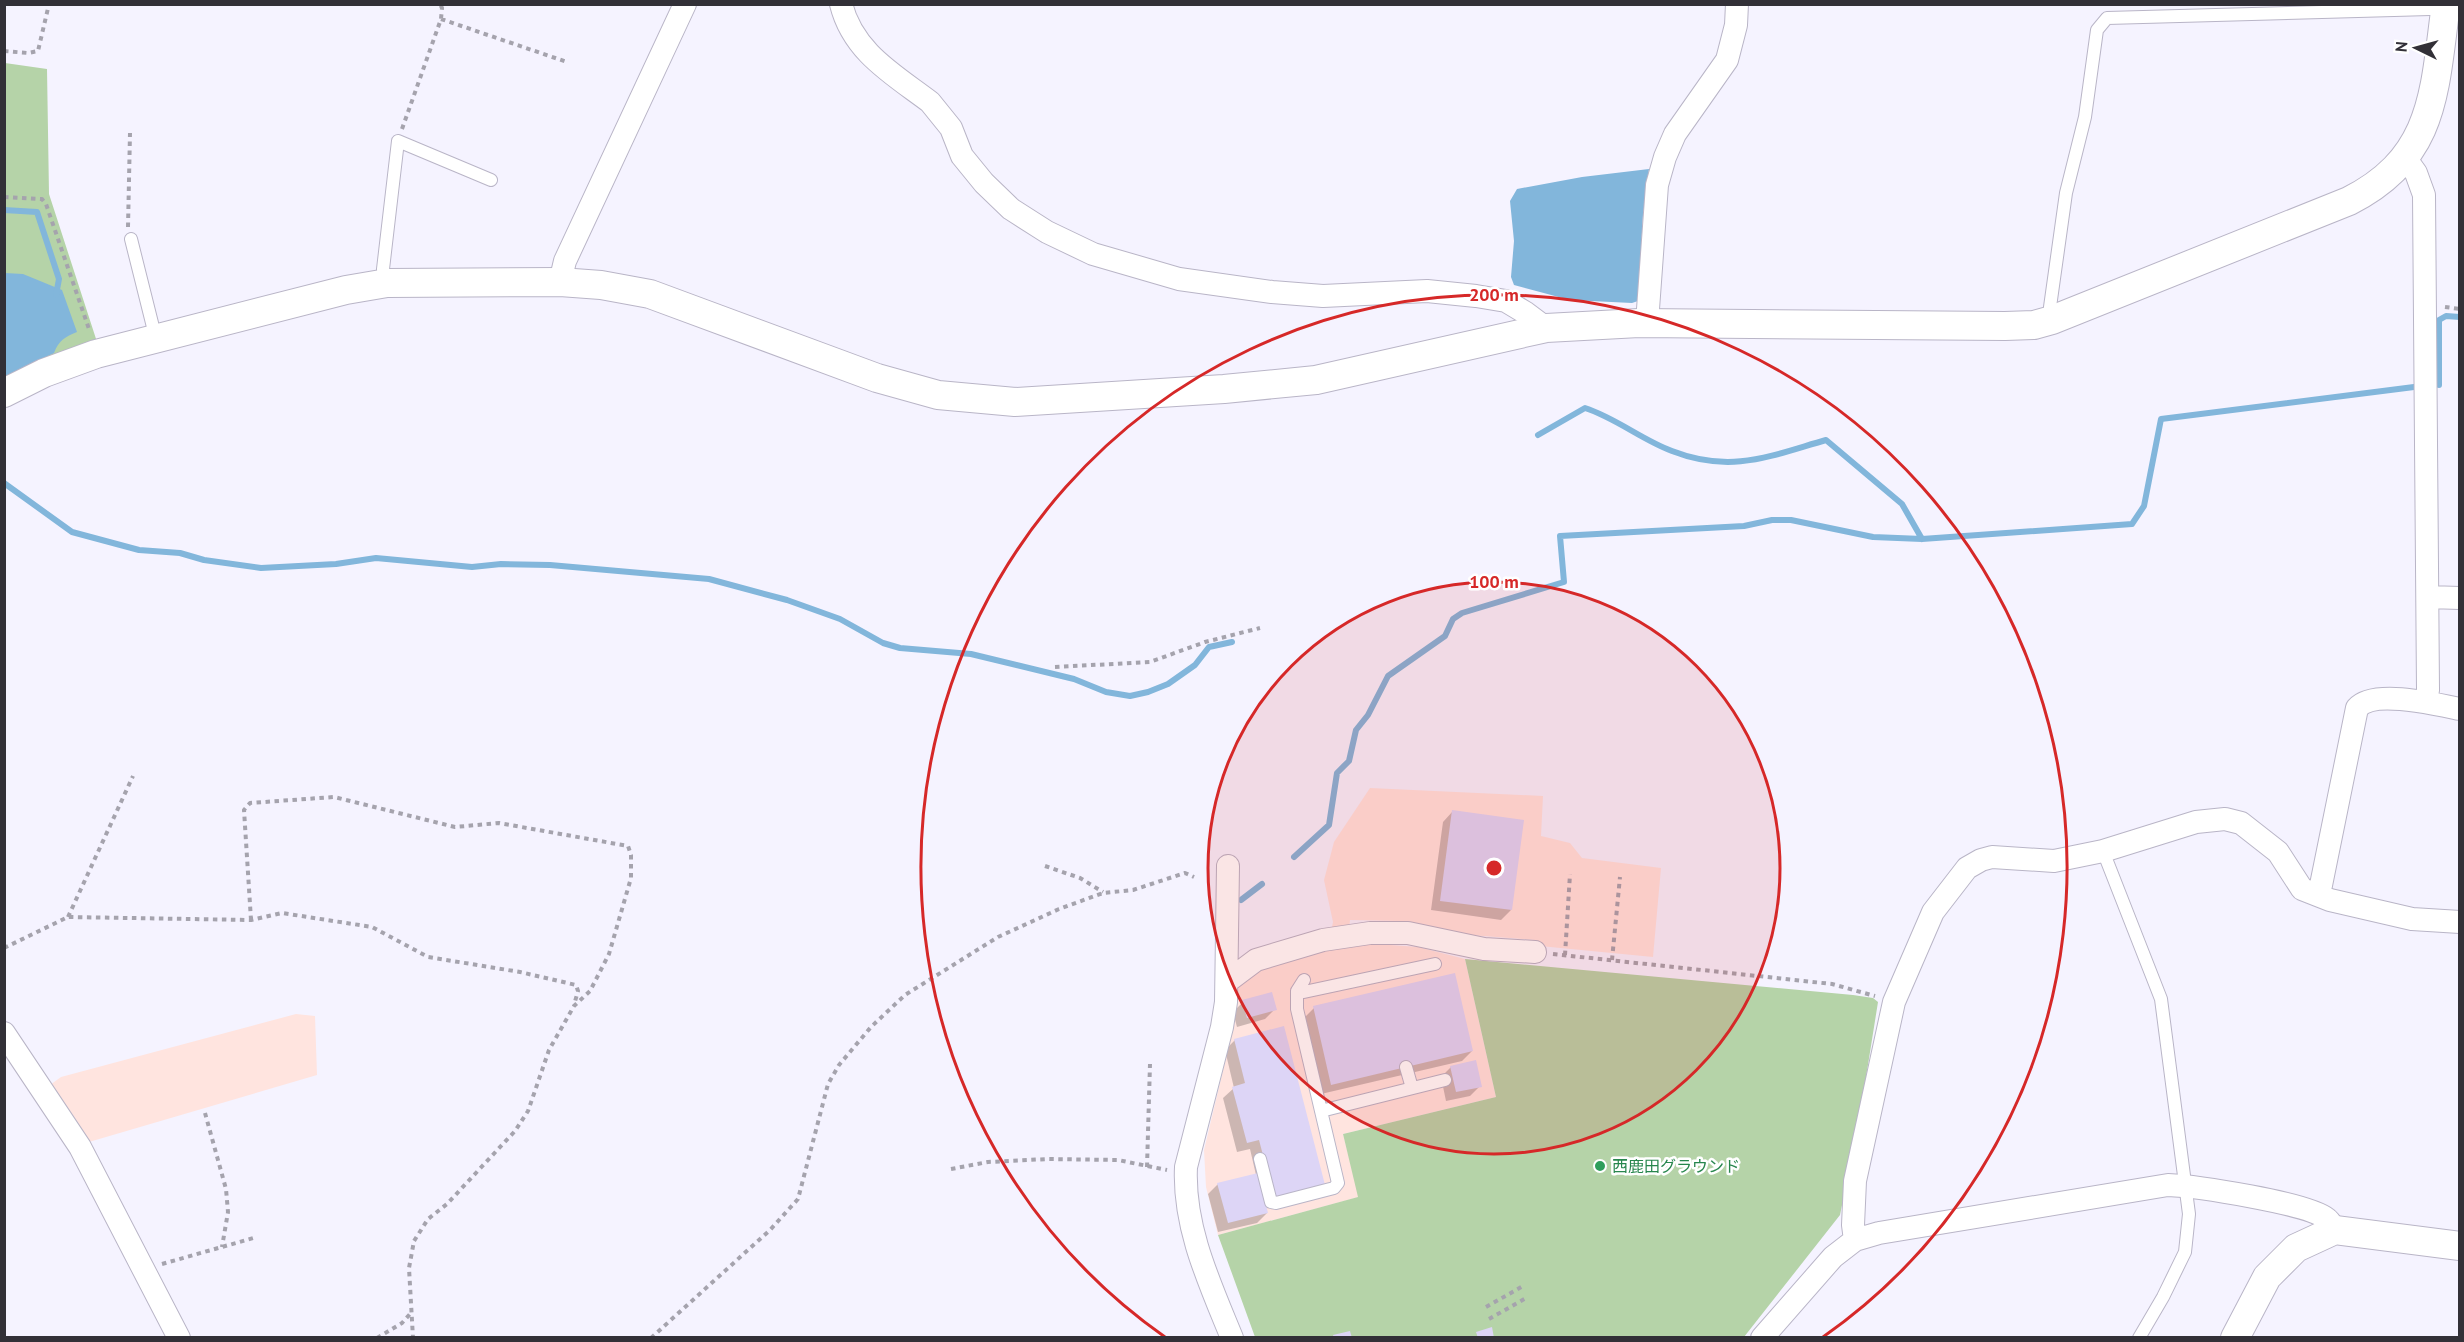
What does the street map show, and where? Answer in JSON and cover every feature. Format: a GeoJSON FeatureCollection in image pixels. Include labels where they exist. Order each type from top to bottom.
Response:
{"type":"FeatureCollection","features":[{"type":"Feature","properties":{"kind":"street"},"geometry":{"type":"LineString","coordinates":[[560,282],[565,261],[685,4]]}},
{"type":"Feature","properties":{"kind":"street"},"geometry":{"type":"LineString","coordinates":[[841,4],[844,19],[861,47],[930,102],[951,128],[962,156],[984,183],[1011,209],[1047,232],[1084,250],[1179,279],[1272,292],[1323,296],[1427,291],[1506,301],[1546,328]]}},
{"type":"Feature","properties":{"kind":"street"},"geometry":{"type":"LineString","coordinates":[[1647,323],[1659,175],[1675,134],[1727,60],[1736,25],[1737,4]]}},
{"type":"Feature","properties":{"kind":"street"},"geometry":{"type":"LineString","coordinates":[[4,393],[44,373],[96,354],[346,290],[384,284],[560,282],[601,285],[650,294],[877,378],[938,395],[1015,402],[1224,389],[1316,380],[1546,328],[1647,323],[2034,325],[2052,320],[2349,201],[2381,183],[2406,159],[2422,132],[2431,103],[2450,6]]}},
{"type":"Feature","properties":{"kind":"street"},"geometry":{"type":"LineString","coordinates":[[2406,159],[2416,173],[2424,195],[2428,597],[2426,702]]}},
{"type":"Feature","properties":{"kind":"street"},"geometry":{"type":"LineString","coordinates":[[2428,597],[2460,598]]}},
{"type":"Feature","properties":{"kind":"street"},"geometry":{"type":"LineString","coordinates":[[2319,896],[2357,708],[2366,701],[2375,699],[2426,702],[2460,709]]}},
{"type":"Feature","properties":{"kind":"street"},"geometry":{"type":"LineString","coordinates":[[1855,1240],[1853,1225],[1855,1180],[1894,1002],[1933,912],[1967,868],[1992,856],[2054,861],[2103,851],[2196,822],[2225,819],[2241,823],[2278,852],[2302,889],[2319,896],[2412,919],[2460,922]]}},
{"type":"Feature","properties":{"kind":"street"},"geometry":{"type":"LineString","coordinates":[[1228,866],[1228,981],[1222,1027],[1189,1156],[1185,1186],[1194,1236],[1204,1269],[1232,1338]]}},
{"type":"Feature","properties":{"kind":"street"},"geometry":{"type":"LineString","coordinates":[[1228,981],[1256,960],[1323,940],[1370,933],[1408,933],[1484,949],[1535,952]]}},
{"type":"Feature","properties":{"kind":"street"},"geometry":{"type":"LineString","coordinates":[[4,1033],[71,1132],[179,1338]]}},
{"type":"Feature","properties":{"kind":"street"},"geometry":{"type":"LineString","coordinates":[[1762,1338],[1833,1257],[1855,1240],[1879,1233],[2168,1185],[2204,1187],[2307,1210],[2327,1218],[2336,1230]]}},
{"type":"Feature","properties":{"kind":"street"},"geometry":{"type":"LineString","coordinates":[[2235,1338],[2266,1277],[2296,1248],[2336,1230],[2460,1246]]}},
{"type":"Feature","properties":{"kind":"lane"},"geometry":{"type":"LineString","coordinates":[[2052,320],[2050,307],[2066,193],[2085,117],[2097,30],[2107,18],[2430,9],[2450,6]]}},
{"type":"Feature","properties":{"kind":"lane"},"geometry":{"type":"LineString","coordinates":[[384,284],[383,268],[398,141],[491,180]]}},
{"type":"Feature","properties":{"kind":"lane"},"geometry":{"type":"LineString","coordinates":[[131,239],[156,339]]}},
{"type":"Feature","properties":{"kind":"lane"},"geometry":{"type":"LineString","coordinates":[[2103,851],[2161,999],[2186,1185],[2188,1214],[2185,1252],[2163,1298],[2139,1338]]}},
{"type":"Feature","properties":{"kind":"lane"},"geometry":{"type":"LineString","coordinates":[[1260,1159],[1271,1202],[1276,1203],[1334,1188],[1338,1183],[1297,1009],[1300,986],[1304,992],[1435,964]]}},
{"type":"Feature","properties":{"kind":"lane"},"geometry":{"type":"LineString","coordinates":[[1406,1067],[1412,1088]]}},
{"type":"Feature","properties":{"kind":"lane"},"geometry":{"type":"LineString","coordinates":[[1321,1111],[1445,1080]]}},
{"type":"Feature","properties":{"kind":"path"},"geometry":{"type":"LineString","coordinates":[[4,51],[28,53],[38,51],[49,4]]}},
{"type":"Feature","properties":{"kind":"path"},"geometry":{"type":"LineString","coordinates":[[398,141],[441,19],[440,4]]}},
{"type":"Feature","properties":{"kind":"path"},"geometry":{"type":"LineString","coordinates":[[441,19],[567,62]]}},
{"type":"Feature","properties":{"kind":"path"},"geometry":{"type":"LineString","coordinates":[[130,133],[127,224],[131,239]]}},
{"type":"Feature","properties":{"kind":"path"},"geometry":{"type":"LineString","coordinates":[[4,197],[42,199],[46,204],[90,334]]}},
{"type":"Feature","properties":{"kind":"path"},"geometry":{"type":"LineString","coordinates":[[1054,667],[1150,662],[1205,642],[1260,628]]}},
{"type":"Feature","properties":{"kind":"path"},"geometry":{"type":"LineString","coordinates":[[68,917],[133,776]]}},
{"type":"Feature","properties":{"kind":"path"},"geometry":{"type":"LineString","coordinates":[[251,920],[244,810],[249,803],[334,797],[455,826],[499,823],[628,846],[631,855],[631,878],[609,954],[590,991],[574,1006]]}},
{"type":"Feature","properties":{"kind":"path"},"geometry":{"type":"LineString","coordinates":[[1045,866],[1080,878],[1103,893]]}},
{"type":"Feature","properties":{"kind":"path"},"geometry":{"type":"LineString","coordinates":[[651,1338],[762,1238],[798,1199],[828,1084],[840,1065],[871,1027],[905,995],[998,937],[1059,909],[1103,893],[1133,890],[1185,873],[1194,877]]}},
{"type":"Feature","properties":{"kind":"path"},"geometry":{"type":"LineString","coordinates":[[1565,955],[1570,874]]}},
{"type":"Feature","properties":{"kind":"path"},"geometry":{"type":"LineString","coordinates":[[1612,960],[1620,877]]}},
{"type":"Feature","properties":{"kind":"path"},"geometry":{"type":"LineString","coordinates":[[4,948],[68,917],[251,920],[282,913],[372,927],[428,957],[520,972],[576,985],[578,991],[574,1006],[549,1050],[528,1111],[515,1131],[420,1229],[414,1241],[409,1268],[413,1338]]}},
{"type":"Feature","properties":{"kind":"path"},"geometry":{"type":"LineString","coordinates":[[1535,952],[1832,984],[1894,1002]]}},
{"type":"Feature","properties":{"kind":"path"},"geometry":{"type":"LineString","coordinates":[[1147,1167],[1150,1064]]}},
{"type":"Feature","properties":{"kind":"path"},"geometry":{"type":"LineString","coordinates":[[205,1113],[226,1189],[228,1212],[222,1247]]}},
{"type":"Feature","properties":{"kind":"path"},"geometry":{"type":"LineString","coordinates":[[951,1169],[988,1162],[1048,1159],[1118,1160],[1147,1167],[1165,1168],[1185,1186]]}},
{"type":"Feature","properties":{"kind":"path"},"geometry":{"type":"LineString","coordinates":[[144,1269],[257,1238]]}},
{"type":"Feature","properties":{"kind":"path"},"geometry":{"type":"LineString","coordinates":[[1486,1307],[1523,1286]]}},
{"type":"Feature","properties":{"kind":"path"},"geometry":{"type":"LineString","coordinates":[[1489,1319],[1528,1297]]}},
{"type":"Feature","properties":{"kind":"path"},"geometry":{"type":"LineString","coordinates":[[377,1338],[402,1323],[411,1314]]}},
{"type":"Feature","properties":{"kind":"shaded area"},"geometry":{"type":"Polygon","coordinates":[[[1370,788],[1543,796],[1541,836],[1570,843],[1582,858],[1661,868],[1653,957],[1540,946],[1535,940],[1470,935],[1398,921],[1350,920],[1348,942],[1418,947],[1465,959],[1496,1097],[1343,1134],[1359,1197],[1218,1235],[1206,1187],[1204,1150],[1230,1041],[1241,973],[1328,948],[1333,922],[1324,880],[1334,842],[1370,788]]]}},
{"type":"Feature","properties":{"kind":"shaded area"},"geometry":{"type":"Polygon","coordinates":[[[296,1014],[315,1016],[317,1075],[89,1142],[50,1085],[61,1077],[296,1014]]]}},
{"type":"Feature","properties":{"kind":"green space"},"geometry":{"type":"Polygon","coordinates":[[[5,63],[47,69],[49,194],[98,345],[5,380],[5,63]]]}},
{"type":"Feature","properties":{"kind":"green space","name":"西鹿田グラウンド"},"geometry":{"type":"Polygon","coordinates":[[[1465,959],[1853,995],[1873,998],[1878,1002],[1859,1121],[1840,1215],[1744,1337],[1255,1337],[1218,1235],[1358,1197],[1343,1134],[1496,1097],[1465,959]]]}},
{"type":"Feature","properties":{"kind":"water"},"geometry":{"type":"Polygon","coordinates":[[[1649,169],[1643,215],[1638,301],[1632,303],[1570,300],[1514,285],[1511,277],[1514,241],[1510,201],[1517,189],[1582,177],[1649,169]]]}},
{"type":"Feature","properties":{"kind":"water"},"geometry":{"type":"Polygon","coordinates":[[[5,273],[23,274],[62,290],[77,332],[63,340],[54,353],[5,376],[5,273]]]}},
{"type":"Feature","properties":{"kind":"building"},"geometry":{"type":"Polygon","coordinates":[[[1452,810],[1524,820],[1512,910],[1440,901],[1452,810]]]}},
{"type":"Feature","properties":{"kind":"building"},"geometry":{"type":"Polygon","coordinates":[[[1455,973],[1473,1051],[1331,1085],[1313,1006],[1455,973]]]}},
{"type":"Feature","properties":{"kind":"building"},"geometry":{"type":"Polygon","coordinates":[[[1272,992],[1277,1010],[1247,1018],[1242,1000],[1272,992]]]}},
{"type":"Feature","properties":{"kind":"building"},"geometry":{"type":"Polygon","coordinates":[[[1284,1026],[1325,1185],[1274,1197],[1259,1140],[1247,1143],[1232,1087],[1245,1083],[1234,1039],[1284,1026]]]}},
{"type":"Feature","properties":{"kind":"building"},"geometry":{"type":"Polygon","coordinates":[[[1476,1060],[1482,1087],[1456,1092],[1450,1066],[1476,1060]]]}},
{"type":"Feature","properties":{"kind":"building"},"geometry":{"type":"Polygon","coordinates":[[[1258,1173],[1268,1213],[1228,1223],[1217,1183],[1258,1173]]]}},
{"type":"Feature","properties":{"kind":"building"},"geometry":{"type":"Polygon","coordinates":[[[1492,1327],[1494,1338],[1478,1338],[1476,1332],[1492,1327]]]}},
{"type":"Feature","properties":{"kind":"building"},"geometry":{"type":"Polygon","coordinates":[[[1350,1331],[1352,1338],[1334,1338],[1333,1335],[1350,1331]]]}},
{"type":"Feature","properties":{"kind":"waterway"},"geometry":{"type":"LineString","coordinates":[[4,210],[37,212],[59,279],[56,295]]}},
{"type":"Feature","properties":{"kind":"waterway"},"geometry":{"type":"LineString","coordinates":[[2439,385],[2439,320],[2446,316],[2460,317]]}},
{"type":"Feature","properties":{"kind":"waterway"},"geometry":{"type":"LineString","coordinates":[[1294,857],[1329,825],[1337,773],[1349,761],[1356,730],[1368,715],[1388,676],[1445,636],[1453,619],[1462,613],[1564,582],[1560,536],[1744,526],[1772,520],[1791,520],[1873,537],[1922,539],[2132,524],[2144,506],[2161,419],[2414,387]]}},
{"type":"Feature","properties":{"kind":"waterway"},"geometry":{"type":"LineString","coordinates":[[1538,435],[1585,408],[1672,451],[1693,458],[1713,461],[1732,462],[1768,457],[1826,440],[1902,504],[1922,539]]}},
{"type":"Feature","properties":{"kind":"waterway"},"geometry":{"type":"LineString","coordinates":[[4,483],[72,532],[139,550],[180,553],[204,560],[261,568],[336,564],[376,558],[472,567],[501,564],[550,565],[709,579],[787,600],[840,619],[883,643],[900,648],[971,654],[1074,679],[1106,692],[1130,696],[1168,684],[1195,665],[1209,647],[1232,642]]}},
{"type":"Feature","properties":{"kind":"waterway"},"geometry":{"type":"LineString","coordinates":[[1241,900],[1262,884]]}},
{"type":"Feature","properties":{"kind":"place","name":"西鹿田グラウンド"},"geometry":{"type":"Point","coordinates":[1600,1166]}}]}
